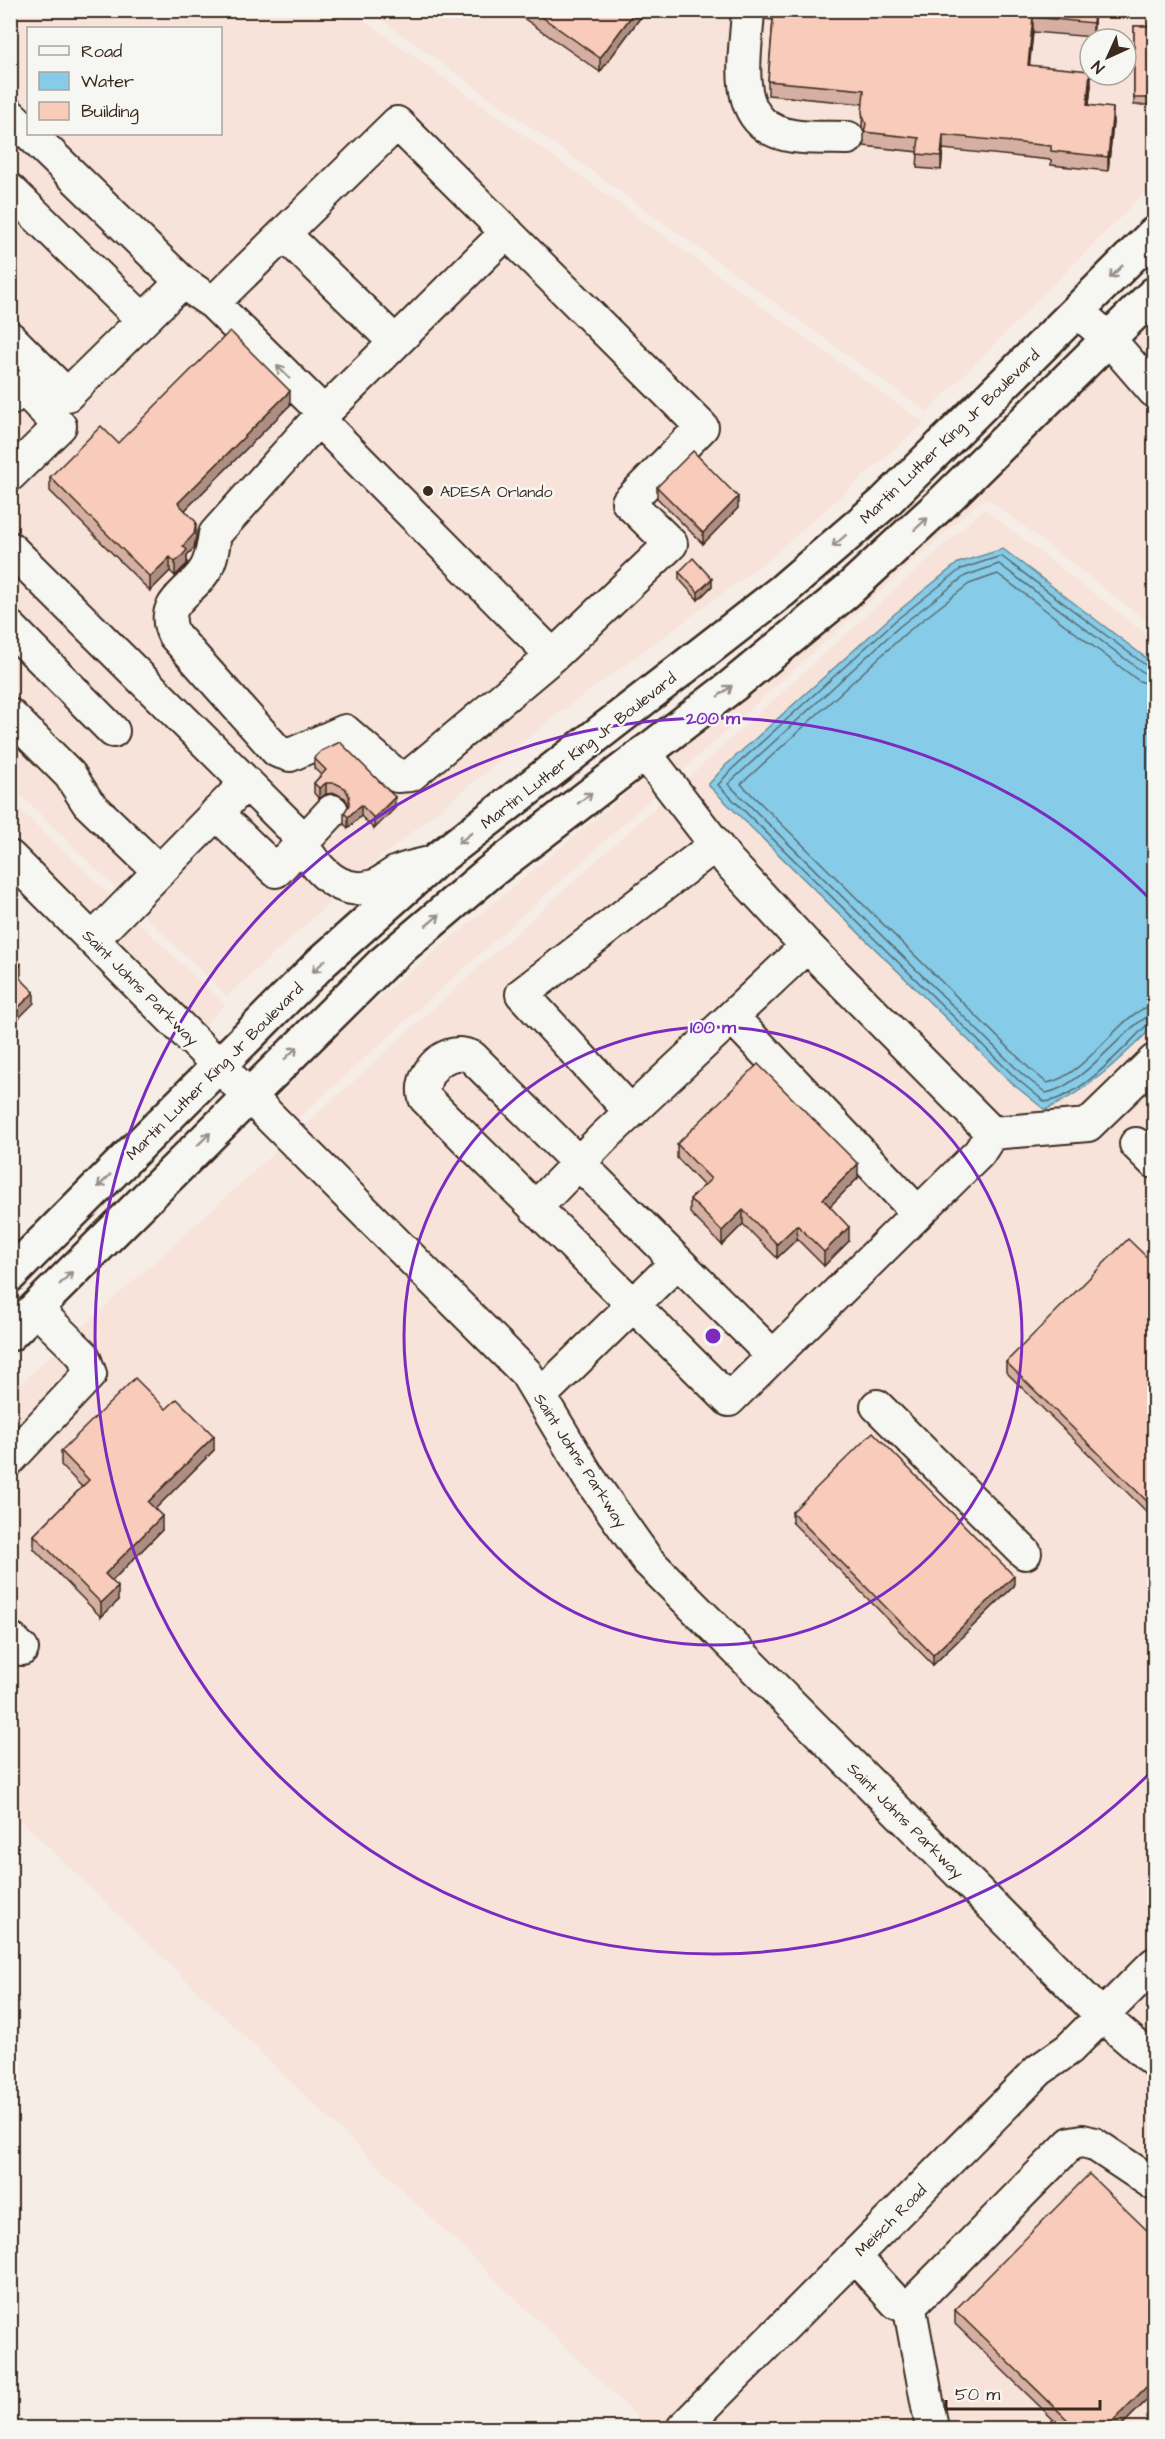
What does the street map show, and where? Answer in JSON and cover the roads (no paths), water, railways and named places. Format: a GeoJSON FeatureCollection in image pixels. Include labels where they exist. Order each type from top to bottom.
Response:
{"type":"FeatureCollection","features":[{"type":"Feature","properties":{"kind":"main road","name":"Martin Luther King Jr Boulevard"},"geometry":{"type":"LineString","coordinates":[[10,1275],[322,963],[434,862],[782,591],[884,503],[1155,234]]}},
{"type":"Feature","properties":{"kind":"main road"},"geometry":{"type":"LineString","coordinates":[[10,1334],[382,964],[490,872],[732,686],[846,592],[940,505],[1155,294]]}},
{"type":"Feature","properties":{"kind":"main road"},"geometry":{"type":"LineString","coordinates":[[578,750],[637,757]]}},
{"type":"Feature","properties":{"kind":"street"},"geometry":{"type":"LineString","coordinates":[[748,10],[745,96],[750,111],[770,128],[792,136],[848,138]]}},
{"type":"Feature","properties":{"kind":"street"},"geometry":{"type":"LineString","coordinates":[[10,115],[27,131]]}},
{"type":"Feature","properties":{"kind":"street"},"geometry":{"type":"LineString","coordinates":[[213,303],[397,123],[507,232],[702,427],[628,502],[671,544],[554,656],[411,775],[397,776],[375,772],[345,731],[290,755],[277,751],[174,635],[168,623],[170,609],[204,571],[212,556],[215,534],[321,416],[507,232]]}},
{"type":"Feature","properties":{"kind":"street"},"geometry":{"type":"LineString","coordinates":[[31,135],[182,282],[213,303],[554,656]]}},
{"type":"Feature","properties":{"kind":"street"},"geometry":{"type":"LineString","coordinates":[[10,190],[143,320]]}},
{"type":"Feature","properties":{"kind":"street"},"geometry":{"type":"LineString","coordinates":[[284,234],[395,342]]}},
{"type":"Feature","properties":{"kind":"street"},"geometry":{"type":"LineString","coordinates":[[10,338],[67,394],[182,282]]}},
{"type":"Feature","properties":{"kind":"street"},"geometry":{"type":"LineString","coordinates":[[1077,310],[1108,338],[1155,391]]}},
{"type":"Feature","properties":{"kind":"street"},"geometry":{"type":"LineString","coordinates":[[10,399],[22,387],[60,426],[10,475]]}},
{"type":"Feature","properties":{"kind":"street"},"geometry":{"type":"LineString","coordinates":[[10,548],[292,828],[309,857],[329,878],[351,889],[373,886],[398,872],[434,862]]}},
{"type":"Feature","properties":{"kind":"street"},"geometry":{"type":"LineString","coordinates":[[10,627],[113,731]]}},
{"type":"Feature","properties":{"kind":"street"},"geometry":{"type":"LineString","coordinates":[[10,715],[70,775],[88,803],[159,871]]}},
{"type":"Feature","properties":{"kind":"street"},"geometry":{"type":"LineString","coordinates":[[637,757],[807,946],[992,1133]]}},
{"type":"Feature","properties":{"kind":"street"},"geometry":{"type":"LineString","coordinates":[[93,939],[246,783]]}},
{"type":"Feature","properties":{"kind":"street"},"geometry":{"type":"LineString","coordinates":[[216,813],[276,871],[332,811]]}},
{"type":"Feature","properties":{"kind":"street"},"geometry":{"type":"LineString","coordinates":[[631,1112],[522,994],[716,845]]}},
{"type":"Feature","properties":{"kind":"street","name":"Saint Johns Parkway"},"geometry":{"type":"LineString","coordinates":[[10,857],[525,1373],[589,1478],[648,1561],[1102,2016],[1155,2061]]}},
{"type":"Feature","properties":{"kind":"street"},"geometry":{"type":"LineString","coordinates":[[535,1208],[631,1112],[807,946]]}},
{"type":"Feature","properties":{"kind":"street"},"geometry":{"type":"LineString","coordinates":[[732,1017],[918,1213]]}},
{"type":"Feature","properties":{"kind":"street"},"geometry":{"type":"LineString","coordinates":[[773,1356],[472,1057],[459,1053],[444,1058],[424,1078],[422,1088],[425,1098],[729,1400],[979,1153],[992,1133]]}},
{"type":"Feature","properties":{"kind":"street"},"geometry":{"type":"LineString","coordinates":[[992,1133],[1088,1125],[1155,1061]]}},
{"type":"Feature","properties":{"kind":"street"},"geometry":{"type":"LineString","coordinates":[[540,1396],[669,1270],[670,1259],[664,1248]]}},
{"type":"Feature","properties":{"kind":"street"},"geometry":{"type":"LineString","coordinates":[[10,1459],[90,1374],[83,1355],[36,1309]]}},
{"type":"Feature","properties":{"kind":"street"},"geometry":{"type":"LineString","coordinates":[[877,1406],[1025,1553]]}},
{"type":"Feature","properties":{"kind":"street","name":"Meisch Road"},"geometry":{"type":"LineString","coordinates":[[683,2428],[1039,2070],[1069,2049],[1155,1964]]}},
{"type":"Feature","properties":{"kind":"street"},"geometry":{"type":"LineString","coordinates":[[854,2256],[897,2303],[909,2304],[1071,2143],[1083,2141],[1094,2144],[1155,2184]]}},
{"type":"Feature","properties":{"kind":"street"},"geometry":{"type":"LineString","coordinates":[[909,2304],[932,2428]]}},
{"type":"Feature","properties":{"kind":"water"},"geometry":{"type":"Polygon","coordinates":[[[1003,549],[1154,664],[1154,1026],[1090,1083],[1045,1110],[1014,1085],[708,785],[726,765],[892,616],[958,563],[1003,549]]]}},
{"type":"Feature","properties":{"kind":"place","name":"ADESA Orlando"},"geometry":{"type":"Point","coordinates":[428,491]}}]}
